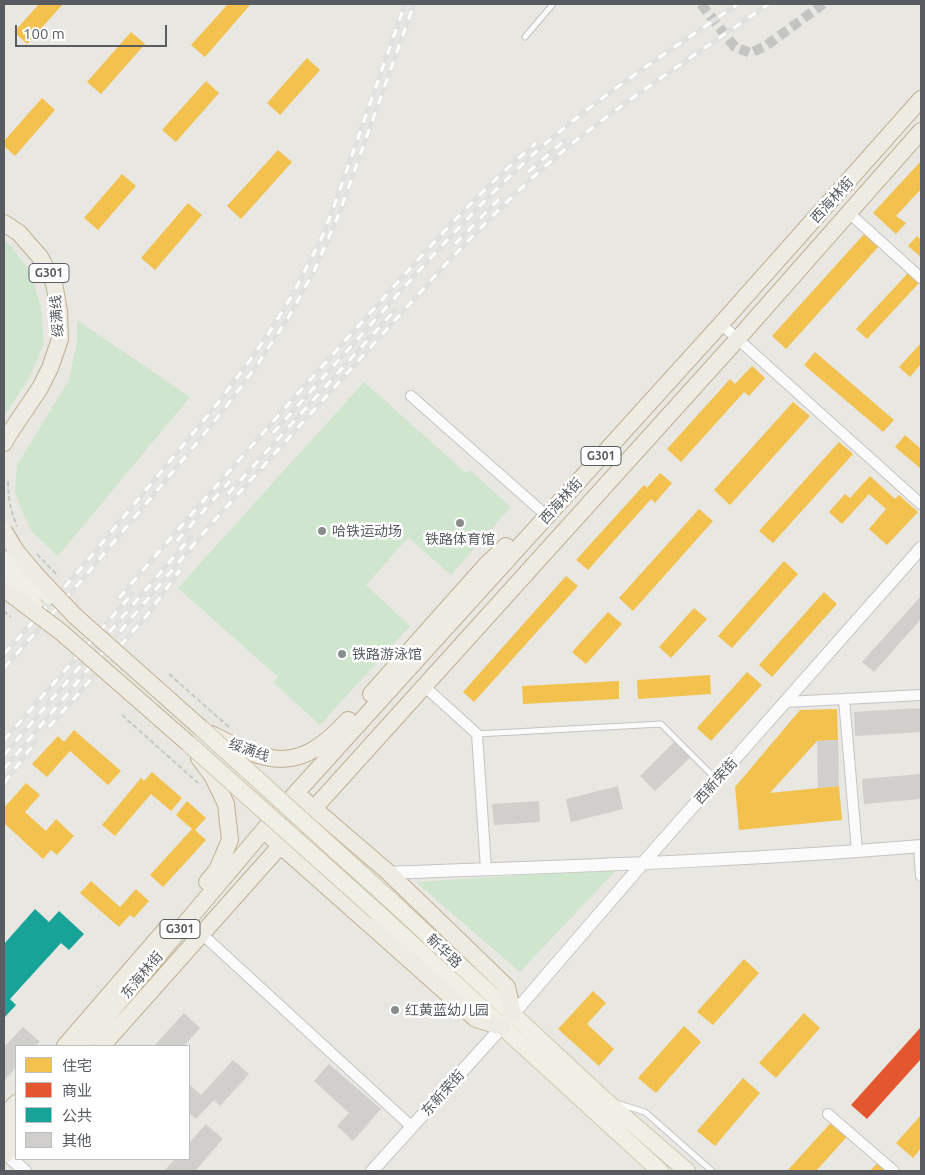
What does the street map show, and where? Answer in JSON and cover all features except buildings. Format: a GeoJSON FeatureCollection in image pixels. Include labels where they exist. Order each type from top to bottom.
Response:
{"type":"FeatureCollection","features":[{"type":"Feature","properties":{"kind":"highway","name":"西海林街"},"geometry":{"type":"LineString","coordinates":[[280,812],[921,100]]}},
{"type":"Feature","properties":{"kind":"highway","name":"西海林街"},"geometry":{"type":"LineString","coordinates":[[297,827],[738,339],[921,131]]}},
{"type":"Feature","properties":{"kind":"highway","name":"绥满线"},"geometry":{"type":"LineString","coordinates":[[4,222],[19,233],[40,257],[54,283],[59,311],[60,339],[50,368],[40,388],[4,443]]}},
{"type":"Feature","properties":{"kind":"highway","name":"绥满线"},"geometry":{"type":"LineString","coordinates":[[11,530],[16,550],[74,616],[202,729],[241,749],[274,759],[295,758],[314,750],[335,734],[486,565],[512,541],[545,518]]}},
{"type":"Feature","properties":{"kind":"highway","name":"G301"},"geometry":{"type":"LineString","coordinates":[[4,589],[61,632],[189,744],[213,776],[226,804],[230,840],[217,870],[65,1045]]}},
{"type":"Feature","properties":{"kind":"highway"},"geometry":{"type":"LineString","coordinates":[[296,793],[389,873],[508,987],[513,1014]]}},
{"type":"Feature","properties":{"kind":"highway","name":"东海林街"},"geometry":{"type":"LineString","coordinates":[[83,1045],[280,812]]}},
{"type":"Feature","properties":{"kind":"highway","name":"东海林街"},"geometry":{"type":"LineString","coordinates":[[103,1045],[297,827]]}},
{"type":"Feature","properties":{"kind":"highway"},"geometry":{"type":"LineString","coordinates":[[263,831],[476,1019],[502,1027]]}},
{"type":"Feature","properties":{"kind":"highway"},"geometry":{"type":"LineString","coordinates":[[4,1121],[15,1103]]}},
{"type":"Feature","properties":{"kind":"highway"},"geometry":{"type":"LineString","coordinates":[[7,1147],[15,1127]]}},
{"type":"Feature","properties":{"kind":"main road"},"geometry":{"type":"LineString","coordinates":[[4,559],[74,616]]}},
{"type":"Feature","properties":{"kind":"main road"},"geometry":{"type":"LineString","coordinates":[[4,575],[61,632]]}},
{"type":"Feature","properties":{"kind":"main road","name":"新华路"},"geometry":{"type":"LineString","coordinates":[[202,729],[389,899],[605,1100],[688,1171]]}},
{"type":"Feature","properties":{"kind":"main road"},"geometry":{"type":"LineString","coordinates":[[189,744],[378,912],[654,1168]]}},
{"type":"Feature","properties":{"kind":"street"},"geometry":{"type":"LineString","coordinates":[[849,213],[921,278]]}},
{"type":"Feature","properties":{"kind":"street"},"geometry":{"type":"LineString","coordinates":[[721,324],[921,504]]}},
{"type":"Feature","properties":{"kind":"street"},"geometry":{"type":"LineString","coordinates":[[411,396],[545,518]]}},
{"type":"Feature","properties":{"kind":"street","name":"西新荣街"},"geometry":{"type":"LineString","coordinates":[[513,1014],[643,863],[921,548]]}},
{"type":"Feature","properties":{"kind":"street"},"geometry":{"type":"LineString","coordinates":[[424,686],[477,734],[486,869]]}},
{"type":"Feature","properties":{"kind":"street"},"geometry":{"type":"LineString","coordinates":[[786,702],[921,695]]}},
{"type":"Feature","properties":{"kind":"street"},"geometry":{"type":"LineString","coordinates":[[844,699],[857,851]]}},
{"type":"Feature","properties":{"kind":"street"},"geometry":{"type":"LineString","coordinates":[[389,873],[643,863],[920,846],[921,876]]}},
{"type":"Feature","properties":{"kind":"street"},"geometry":{"type":"LineString","coordinates":[[202,934],[412,1127]]}},
{"type":"Feature","properties":{"kind":"street","name":"东新荣街"},"geometry":{"type":"LineString","coordinates":[[372,1171],[513,1014]]}},
{"type":"Feature","properties":{"kind":"street"},"geometry":{"type":"LineString","coordinates":[[828,1114],[894,1171]]}},
{"type":"Feature","properties":{"kind":"street"},"geometry":{"type":"LineString","coordinates":[[7,1147],[15,1158]]}},
{"type":"Feature","properties":{"kind":"street"},"geometry":{"type":"LineString","coordinates":[[17,1160],[25,1171]]}},
{"type":"Feature","properties":{"kind":"lane"},"geometry":{"type":"LineString","coordinates":[[525,37],[553,4]]}},
{"type":"Feature","properties":{"kind":"lane"},"geometry":{"type":"LineString","coordinates":[[477,734],[661,724],[717,780]]}},
{"type":"Feature","properties":{"kind":"lane"},"geometry":{"type":"LineString","coordinates":[[605,1100],[645,1112],[712,1171]]}},
{"type":"Feature","properties":{"kind":"path"},"geometry":{"type":"LineString","coordinates":[[8,481],[8,500],[12,514],[11,530]]}},
{"type":"Feature","properties":{"kind":"path"},"geometry":{"type":"LineString","coordinates":[[36,552],[58,576]]}},
{"type":"Feature","properties":{"kind":"path"},"geometry":{"type":"LineString","coordinates":[[4,611],[11,617]]}},
{"type":"Feature","properties":{"kind":"path"},"geometry":{"type":"LineString","coordinates":[[170,674],[236,733]]}},
{"type":"Feature","properties":{"kind":"path"},"geometry":{"type":"LineString","coordinates":[[122,714],[198,783]]}},
{"type":"Feature","properties":{"kind":"green space"},"geometry":{"type":"Polygon","coordinates":[[[4,240],[11,246],[31,273],[41,307],[44,344],[29,378],[4,417],[4,240]]]}},
{"type":"Feature","properties":{"kind":"green space"},"geometry":{"type":"Polygon","coordinates":[[[77,320],[190,397],[58,556],[32,532],[22,511],[15,492],[17,465],[69,380],[77,342],[77,320]]]}},
{"type":"Feature","properties":{"kind":"green space","name":"哈铁运动场"},"geometry":{"type":"Polygon","coordinates":[[[364,382],[466,473],[470,470],[511,507],[451,575],[409,538],[414,531],[366,585],[410,626],[320,725],[273,682],[278,677],[178,588],[364,382]]]}},
{"type":"Feature","properties":{"kind":"green space"},"geometry":{"type":"Polygon","coordinates":[[[617,869],[520,972],[416,882],[617,869]]]}},
{"type":"Feature","properties":{"kind":"tunnel"},"geometry":{"type":"LineString","coordinates":[[701,4],[735,47],[751,53],[767,45],[823,4]]}},
{"type":"Feature","properties":{"kind":"railway"},"geometry":{"type":"LineString","coordinates":[[4,654],[78,572],[218,403],[267,336],[293,294],[322,237],[332,212],[405,4]]}},
{"type":"Feature","properties":{"kind":"railway"},"geometry":{"type":"LineString","coordinates":[[4,668],[81,581],[191,450],[257,365],[288,318],[314,271],[339,214],[414,4]]}},
{"type":"Feature","properties":{"kind":"railway"},"geometry":{"type":"LineString","coordinates":[[273,433],[444,243],[480,205],[537,151],[585,111],[738,4]]}},
{"type":"Feature","properties":{"kind":"railway"},"geometry":{"type":"LineString","coordinates":[[4,769],[211,524],[443,267],[489,220],[520,189],[593,127],[769,4]]}},
{"type":"Feature","properties":{"kind":"railway"},"geometry":{"type":"LineString","coordinates":[[528,172],[564,141]]}},
{"type":"Feature","properties":{"kind":"railway"},"geometry":{"type":"LineString","coordinates":[[119,598],[425,252],[490,185],[536,143]]}},
{"type":"Feature","properties":{"kind":"railway"},"geometry":{"type":"LineString","coordinates":[[455,244],[499,199]]}},
{"type":"Feature","properties":{"kind":"railway"},"geometry":{"type":"LineString","coordinates":[[228,494],[395,310]]}},
{"type":"Feature","properties":{"kind":"railway"},"geometry":{"type":"LineString","coordinates":[[177,541],[230,481]]}},
{"type":"Feature","properties":{"kind":"railway"},"geometry":{"type":"LineString","coordinates":[[4,755],[191,537]]}},
{"type":"Feature","properties":{"kind":"railway"},"geometry":{"type":"LineString","coordinates":[[49,727],[148,614],[180,570]]}},
{"type":"Feature","properties":{"kind":"railway"},"geometry":{"type":"LineString","coordinates":[[4,740],[132,594]]}},
{"type":"Feature","properties":{"kind":"railway"},"geometry":{"type":"LineString","coordinates":[[4,783],[37,740]]}},
{"type":"Feature","properties":{"kind":"place","name":"铁路体育馆"},"geometry":{"type":"Point","coordinates":[460,523]}},
{"type":"Feature","properties":{"kind":"place","name":"哈铁运动场"},"geometry":{"type":"Point","coordinates":[322,531]}},
{"type":"Feature","properties":{"kind":"place","name":"铁路游泳馆"},"geometry":{"type":"Point","coordinates":[342,654]}},
{"type":"Feature","properties":{"kind":"place","name":"红黄蓝幼儿园"},"geometry":{"type":"Point","coordinates":[395,1010]}}]}
